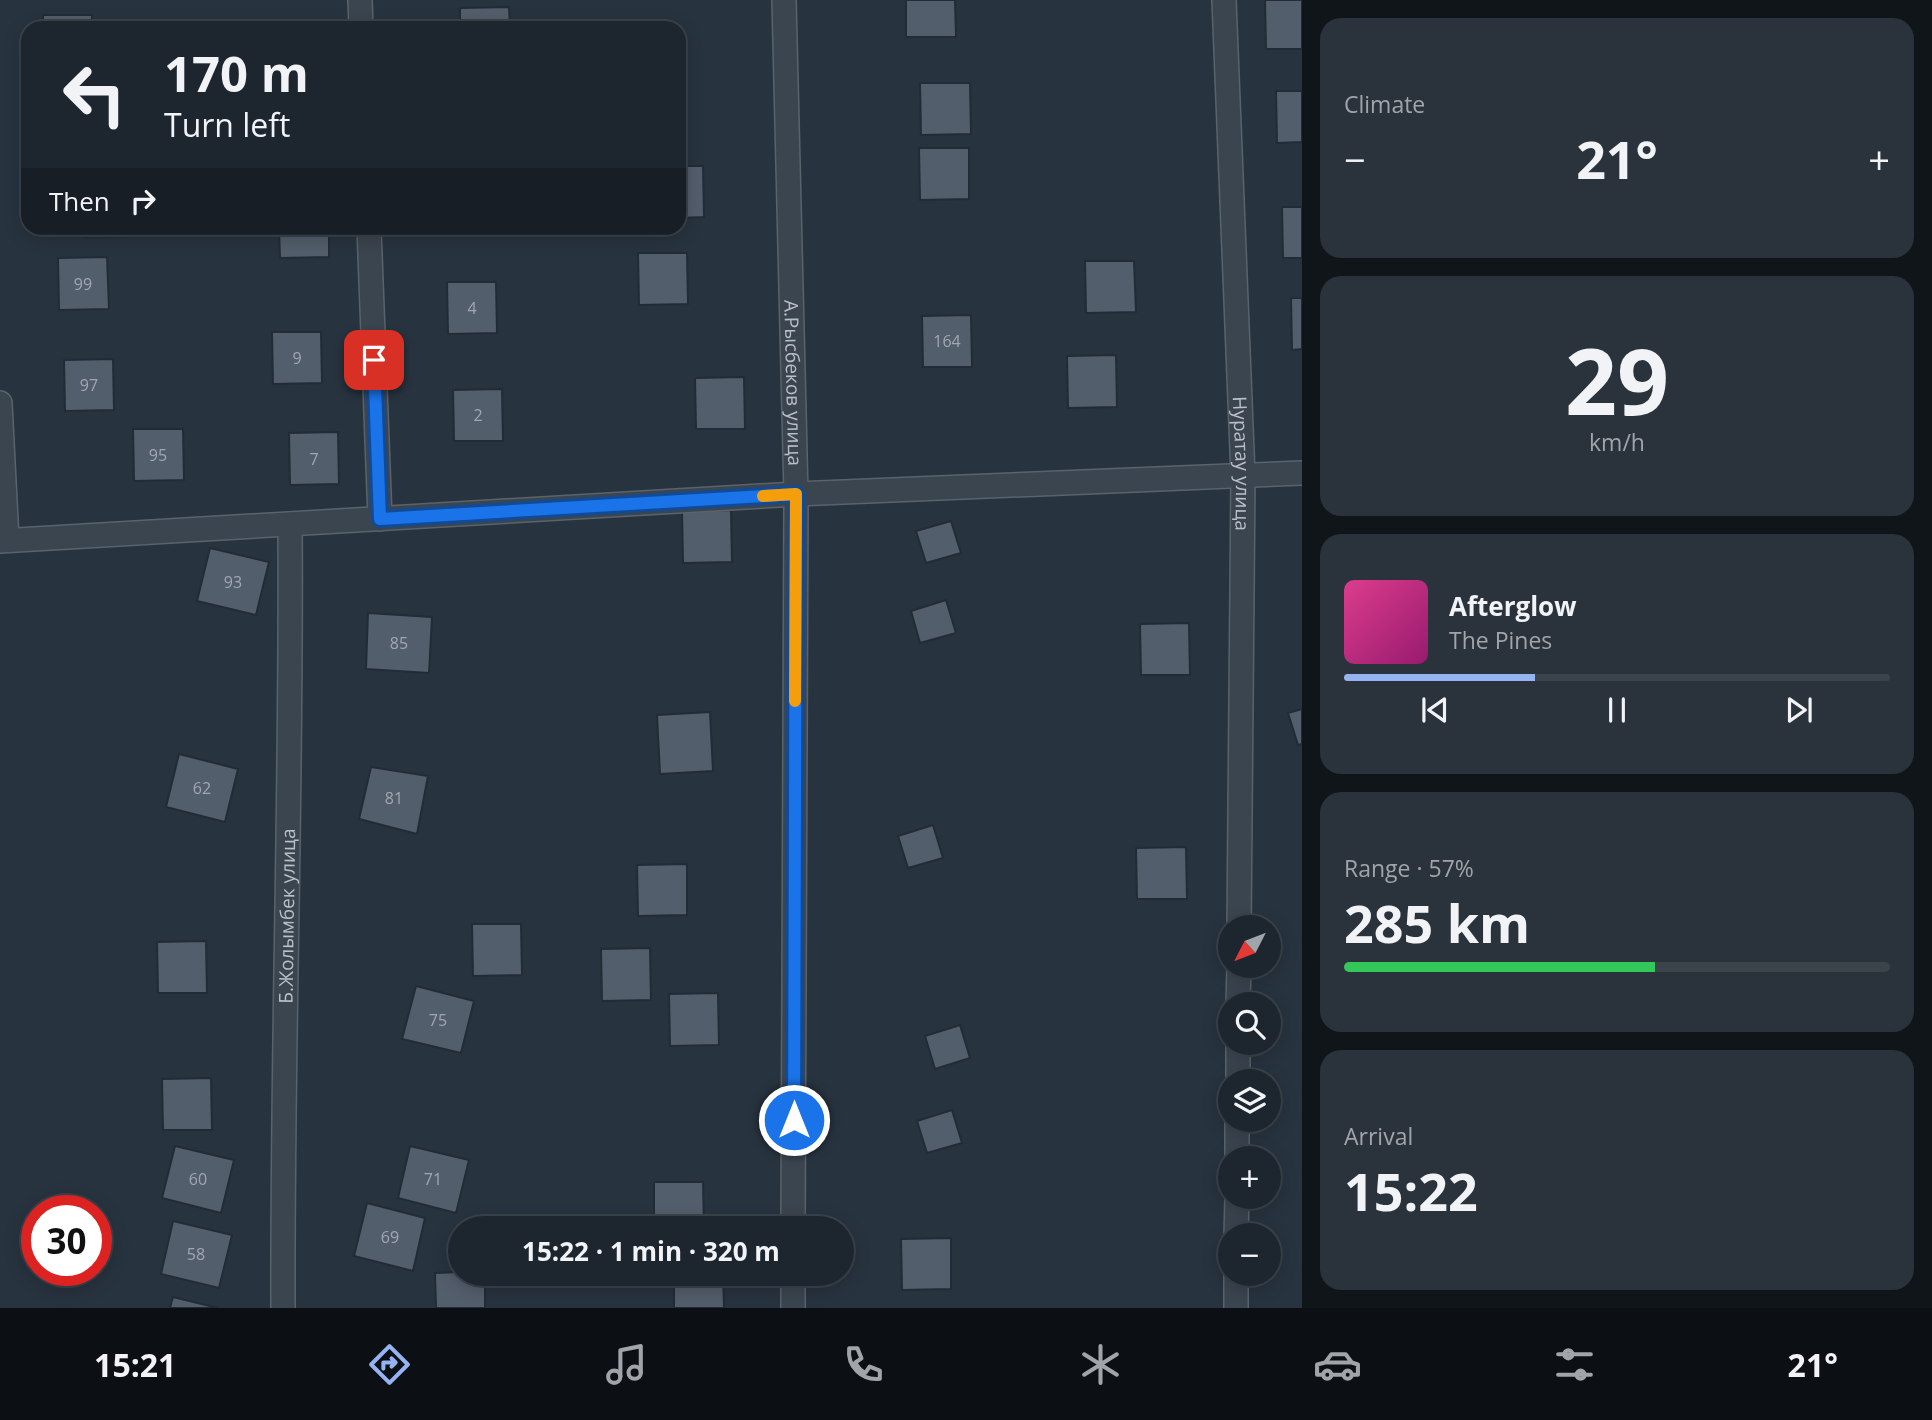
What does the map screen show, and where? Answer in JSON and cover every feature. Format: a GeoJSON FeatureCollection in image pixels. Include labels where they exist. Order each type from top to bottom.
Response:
{"type":"FeatureCollection","features":[{"type":"Feature","properties":{"kind":"street"},"geometry":{"type":"LineString","coordinates":[[360,0],[361,21]]}},
{"type":"Feature","properties":{"kind":"street","name":"А.Рысбеков улица"},"geometry":{"type":"LineString","coordinates":[[784,0],[796,494],[793,1216]]}},
{"type":"Feature","properties":{"kind":"street","name":"Нуратау улица"},"geometry":{"type":"LineString","coordinates":[[1224,0],[1243,476],[1239,915]]}},
{"type":"Feature","properties":{"kind":"street"},"geometry":{"type":"LineString","coordinates":[[369,235],[380,519]]}},
{"type":"Feature","properties":{"kind":"street"},"geometry":{"type":"LineString","coordinates":[[0,403],[4,540],[796,494],[1302,473]]}},
{"type":"Feature","properties":{"kind":"street","name":"Б.Жолымбек улица"},"geometry":{"type":"LineString","coordinates":[[283,1308],[291,671],[290,524]]}},
{"type":"Feature","properties":{"kind":"street"},"geometry":{"type":"LineString","coordinates":[[793,1286],[793,1308]]}},
{"type":"Feature","properties":{"kind":"street"},"geometry":{"type":"LineString","coordinates":[[1236,1286],[1236,1308]]}},
{"type":"Feature","properties":{"kind":"building"},"geometry":{"type":"Polygon","coordinates":[[[906,0],[955,0],[956,37],[906,37],[906,0]]]}},
{"type":"Feature","properties":{"kind":"building"},"geometry":{"type":"Polygon","coordinates":[[[1265,0],[1302,0],[1302,49],[1266,49],[1265,0]]]}},
{"type":"Feature","properties":{"kind":"building"},"geometry":{"type":"Polygon","coordinates":[[[509,7],[510,21],[460,21],[460,8],[509,7]]]}},
{"type":"Feature","properties":{"kind":"building"},"geometry":{"type":"Polygon","coordinates":[[[43,15],[92,15],[92,21],[43,21],[43,15]]]}},
{"type":"Feature","properties":{"kind":"building"},"geometry":{"type":"Polygon","coordinates":[[[920,83],[970,83],[971,134],[921,135],[920,83]]]}},
{"type":"Feature","properties":{"kind":"building"},"geometry":{"type":"Polygon","coordinates":[[[1276,91],[1302,91],[1302,142],[1277,143],[1276,91]]]}},
{"type":"Feature","properties":{"kind":"building"},"geometry":{"type":"Polygon","coordinates":[[[919,148],[969,148],[969,199],[920,200],[919,148]]]}},
{"type":"Feature","properties":{"kind":"building"},"geometry":{"type":"Polygon","coordinates":[[[686,166],[703,166],[704,217],[686,218],[686,166]]]}},
{"type":"Feature","properties":{"kind":"building"},"geometry":{"type":"Polygon","coordinates":[[[1282,207],[1302,207],[1302,258],[1283,258],[1282,207]]]}},
{"type":"Feature","properties":{"kind":"building"},"geometry":{"type":"Polygon","coordinates":[[[83,235],[133,236],[83,237],[83,235]]]}},
{"type":"Feature","properties":{"kind":"building"},"geometry":{"type":"Polygon","coordinates":[[[279,235],[329,235],[329,257],[280,258],[279,235]]]}},
{"type":"Feature","properties":{"kind":"building"},"geometry":{"type":"Polygon","coordinates":[[[638,253],[687,253],[688,304],[639,305],[638,253]]]}},
{"type":"Feature","properties":{"kind":"building"},"geometry":{"type":"Polygon","coordinates":[[[107,257],[109,309],[59,310],[58,258],[107,257]]]}},
{"type":"Feature","properties":{"kind":"building"},"geometry":{"type":"Polygon","coordinates":[[[1085,261],[1134,261],[1136,312],[1086,313],[1085,261]]]}},
{"type":"Feature","properties":{"kind":"building"},"geometry":{"type":"Polygon","coordinates":[[[447,282],[496,282],[497,333],[448,334],[447,282]]]}},
{"type":"Feature","properties":{"kind":"building"},"geometry":{"type":"Polygon","coordinates":[[[1291,298],[1302,298],[1302,349],[1292,350],[1291,298]]]}},
{"type":"Feature","properties":{"kind":"building"},"geometry":{"type":"Polygon","coordinates":[[[971,315],[972,367],[923,367],[922,316],[971,315]]]}},
{"type":"Feature","properties":{"kind":"building"},"geometry":{"type":"Polygon","coordinates":[[[272,332],[321,332],[322,383],[273,384],[272,332]]]}},
{"type":"Feature","properties":{"kind":"building"},"geometry":{"type":"Polygon","coordinates":[[[1116,355],[1117,407],[1068,408],[1067,356],[1116,355]]]}},
{"type":"Feature","properties":{"kind":"building"},"geometry":{"type":"Polygon","coordinates":[[[113,359],[114,410],[65,411],[64,360],[113,359]]]}},
{"type":"Feature","properties":{"kind":"building"},"geometry":{"type":"Polygon","coordinates":[[[744,377],[745,429],[696,429],[695,378],[744,377]]]}},
{"type":"Feature","properties":{"kind":"building"},"geometry":{"type":"Polygon","coordinates":[[[502,389],[503,441],[454,441],[453,390],[502,389]]]}},
{"type":"Feature","properties":{"kind":"building"},"geometry":{"type":"Polygon","coordinates":[[[133,429],[183,429],[184,480],[134,481],[133,429]]]}},
{"type":"Feature","properties":{"kind":"building"},"geometry":{"type":"Polygon","coordinates":[[[338,432],[339,484],[290,485],[289,433],[338,432]]]}},
{"type":"Feature","properties":{"kind":"building"},"geometry":{"type":"Polygon","coordinates":[[[731,510],[732,562],[683,563],[682,511],[731,510]]]}},
{"type":"Feature","properties":{"kind":"building"},"geometry":{"type":"Polygon","coordinates":[[[951,521],[961,553],[926,563],[916,531],[951,521]]]}},
{"type":"Feature","properties":{"kind":"building"},"geometry":{"type":"Polygon","coordinates":[[[210,548],[269,562],[256,615],[197,601],[210,548]]]}},
{"type":"Feature","properties":{"kind":"building"},"geometry":{"type":"Polygon","coordinates":[[[946,600],[956,633],[920,643],[911,611],[946,600]]]}},
{"type":"Feature","properties":{"kind":"building"},"geometry":{"type":"Polygon","coordinates":[[[368,613],[432,617],[429,673],[366,669],[368,613]]]}},
{"type":"Feature","properties":{"kind":"building"},"geometry":{"type":"Polygon","coordinates":[[[1189,623],[1190,675],[1141,675],[1140,624],[1189,623]]]}},
{"type":"Feature","properties":{"kind":"building"},"geometry":{"type":"Polygon","coordinates":[[[1302,709],[1302,744],[1298,745],[1288,713],[1302,709]]]}},
{"type":"Feature","properties":{"kind":"building"},"geometry":{"type":"Polygon","coordinates":[[[710,712],[713,771],[660,774],[657,715],[710,712]]]}},
{"type":"Feature","properties":{"kind":"building"},"geometry":{"type":"Polygon","coordinates":[[[179,754],[238,769],[225,822],[166,807],[179,754]]]}},
{"type":"Feature","properties":{"kind":"building"},"geometry":{"type":"Polygon","coordinates":[[[371,767],[428,776],[417,834],[359,819],[371,767]]]}},
{"type":"Feature","properties":{"kind":"building"},"geometry":{"type":"Polygon","coordinates":[[[933,825],[943,858],[908,868],[898,836],[933,825]]]}},
{"type":"Feature","properties":{"kind":"building"},"geometry":{"type":"Polygon","coordinates":[[[1186,847],[1187,899],[1137,899],[1136,848],[1186,847]]]}},
{"type":"Feature","properties":{"kind":"building"},"geometry":{"type":"Polygon","coordinates":[[[687,864],[687,915],[638,916],[637,865],[687,864]]]}},
{"type":"Feature","properties":{"kind":"building"},"geometry":{"type":"Polygon","coordinates":[[[472,924],[521,924],[522,975],[473,976],[472,924]]]}},
{"type":"Feature","properties":{"kind":"building"},"geometry":{"type":"Polygon","coordinates":[[[206,941],[207,993],[158,993],[157,942],[206,941]]]}},
{"type":"Feature","properties":{"kind":"building"},"geometry":{"type":"Polygon","coordinates":[[[650,948],[651,1000],[602,1001],[601,949],[650,948]]]}},
{"type":"Feature","properties":{"kind":"building"},"geometry":{"type":"Polygon","coordinates":[[[416,986],[474,1001],[461,1053],[402,1039],[416,986]]]}},
{"type":"Feature","properties":{"kind":"building"},"geometry":{"type":"Polygon","coordinates":[[[718,993],[719,1045],[670,1046],[669,994],[718,993]]]}},
{"type":"Feature","properties":{"kind":"building"},"geometry":{"type":"Polygon","coordinates":[[[960,1025],[970,1058],[935,1069],[925,1036],[960,1025]]]}},
{"type":"Feature","properties":{"kind":"building"},"geometry":{"type":"Polygon","coordinates":[[[211,1078],[212,1130],[163,1130],[162,1079],[211,1078]]]}},
{"type":"Feature","properties":{"kind":"building"},"geometry":{"type":"Polygon","coordinates":[[[952,1110],[962,1143],[927,1153],[917,1121],[952,1110]]]}},
{"type":"Feature","properties":{"kind":"building"},"geometry":{"type":"Polygon","coordinates":[[[175,1146],[234,1160],[221,1213],[162,1198],[175,1146]]]}},
{"type":"Feature","properties":{"kind":"building"},"geometry":{"type":"Polygon","coordinates":[[[410,1146],[469,1160],[456,1213],[398,1198],[410,1146]]]}},
{"type":"Feature","properties":{"kind":"building"},"geometry":{"type":"Polygon","coordinates":[[[654,1182],[703,1182],[704,1216],[654,1216],[654,1182]]]}},
{"type":"Feature","properties":{"kind":"building"},"geometry":{"type":"Polygon","coordinates":[[[367,1203],[425,1218],[413,1271],[354,1256],[367,1203]]]}},
{"type":"Feature","properties":{"kind":"building"},"geometry":{"type":"Polygon","coordinates":[[[173,1221],[232,1235],[219,1288],[161,1274],[173,1221]]]}},
{"type":"Feature","properties":{"kind":"building"},"geometry":{"type":"Polygon","coordinates":[[[951,1238],[951,1289],[902,1290],[901,1239],[951,1238]]]}},
{"type":"Feature","properties":{"kind":"building"},"geometry":{"type":"Polygon","coordinates":[[[448,1272],[448,1286],[485,1286],[485,1308],[436,1308],[435,1273],[448,1272]]]}},
{"type":"Feature","properties":{"kind":"building"},"geometry":{"type":"Polygon","coordinates":[[[674,1286],[723,1286],[724,1308],[674,1308],[674,1286]]]}},
{"type":"Feature","properties":{"kind":"building"},"geometry":{"type":"Polygon","coordinates":[[[173,1297],[218,1308],[170,1308],[173,1297]]]}},
{"type":"Feature","properties":{"kind":"slow traffic"},"geometry":{"type":"LineString","coordinates":[[763,496],[796,494],[795,701]]}},
{"type":"Feature","properties":{"kind":"route"},"geometry":{"type":"LineString","coordinates":[[374,360],[380,519],[796,494],[794,1120]]}}]}
